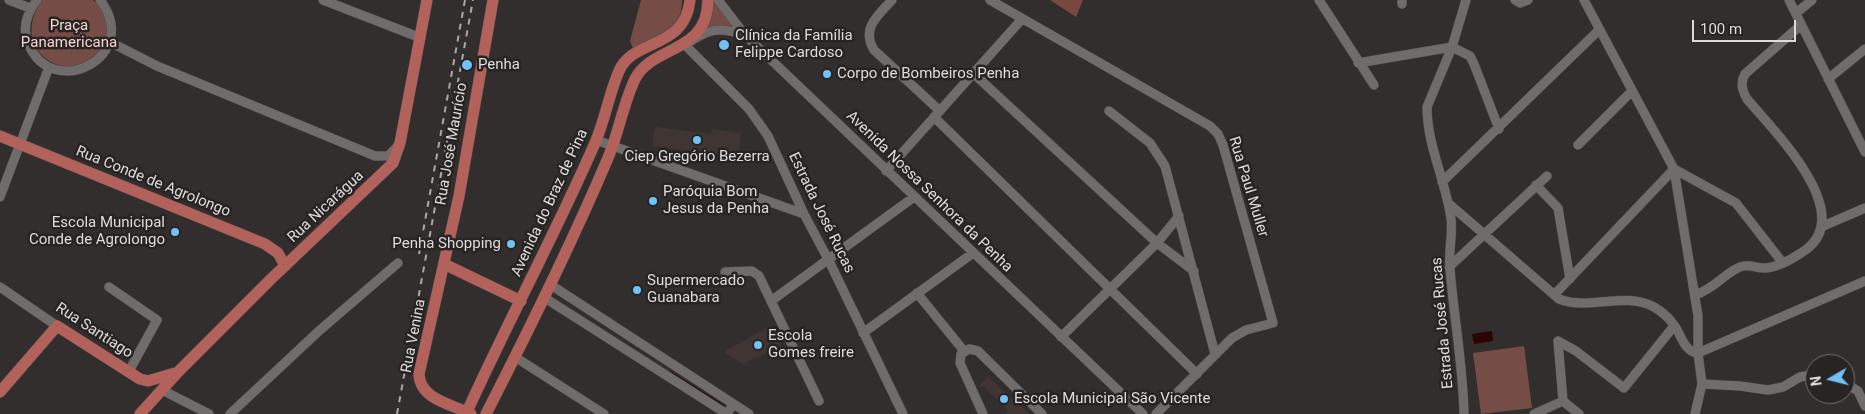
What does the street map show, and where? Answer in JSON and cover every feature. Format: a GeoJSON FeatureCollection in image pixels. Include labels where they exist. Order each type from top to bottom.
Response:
{"type":"FeatureCollection","features":[{"type":"Feature","properties":{"kind":"main road","name":"Rua Nicarágua"},"geometry":{"type":"LineString","coordinates":[[140,414],[178,372],[285,266],[388,170],[397,155],[400,143],[427,0]]}},
{"type":"Feature","properties":{"kind":"main road","name":"Rua José Maurício"},"geometry":{"type":"LineString","coordinates":[[444,264],[459,196],[493,0]]}},
{"type":"Feature","properties":{"kind":"main road","name":"Avenida do Braz de Pina"},"geometry":{"type":"LineString","coordinates":[[468,413],[596,140],[622,65],[633,54],[653,46],[675,32],[685,19],[690,0]]}},
{"type":"Feature","properties":{"kind":"main road"},"geometry":{"type":"LineString","coordinates":[[486,414],[545,298],[613,146],[636,77],[651,62],[684,45],[699,30],[708,9],[708,0]]}},
{"type":"Feature","properties":{"kind":"main road","name":"Rua Conde de Agrolongo"},"geometry":{"type":"LineString","coordinates":[[0,136],[265,244],[278,253],[285,266]]}},
{"type":"Feature","properties":{"kind":"main road"},"geometry":{"type":"LineString","coordinates":[[444,264],[522,301]]}},
{"type":"Feature","properties":{"kind":"main road","name":"Rua Venina"},"geometry":{"type":"LineString","coordinates":[[444,264],[419,374],[419,382],[426,394],[468,413]]}},
{"type":"Feature","properties":{"kind":"main road"},"geometry":{"type":"LineString","coordinates":[[0,392],[57,326]]}},
{"type":"Feature","properties":{"kind":"main road","name":"Rua Santiago"},"geometry":{"type":"LineString","coordinates":[[57,326],[148,381],[178,372]]}},
{"type":"Feature","properties":{"kind":"street"},"geometry":{"type":"LineString","coordinates":[[9,0],[30,8]]}},
{"type":"Feature","properties":{"kind":"street"},"geometry":{"type":"LineString","coordinates":[[36,0],[30,8],[26,22],[27,41],[32,52],[49,67],[63,72],[78,70],[98,60],[110,42],[108,12],[100,0]]}},
{"type":"Feature","properties":{"kind":"street"},"geometry":{"type":"LineString","coordinates":[[323,0],[421,38]]}},
{"type":"Feature","properties":{"kind":"street","name":"Avenida Nossa Senhora da Penha"},"geometry":{"type":"LineString","coordinates":[[718,0],[745,35],[1061,338],[1143,414]]}},
{"type":"Feature","properties":{"kind":"street"},"geometry":{"type":"LineString","coordinates":[[892,0],[869,28],[868,41],[874,50],[1110,289],[1197,374]]}},
{"type":"Feature","properties":{"kind":"street","name":"Rua Paul Muller"},"geometry":{"type":"LineString","coordinates":[[990,0],[1201,121],[1218,134],[1223,145],[1273,321],[1270,326],[1246,330],[1232,338],[1156,414]]}},
{"type":"Feature","properties":{"kind":"street"},"geometry":{"type":"LineString","coordinates":[[1320,0],[1358,63],[1374,85]]}},
{"type":"Feature","properties":{"kind":"street","name":"Estrada José Rucas"},"geometry":{"type":"LineString","coordinates":[[1464,414],[1461,362],[1449,267],[1452,240],[1448,203],[1430,136],[1428,107],[1452,46],[1466,0]]}},
{"type":"Feature","properties":{"kind":"street"},"geometry":{"type":"LineString","coordinates":[[1516,1],[1528,0]]}},
{"type":"Feature","properties":{"kind":"street"},"geometry":{"type":"LineString","coordinates":[[1584,0],[1674,169],[1695,295],[1698,326],[1698,353],[1702,384],[1695,414]]}},
{"type":"Feature","properties":{"kind":"street"},"geometry":{"type":"LineString","coordinates":[[1789,0],[1865,152]]}},
{"type":"Feature","properties":{"kind":"street"},"geometry":{"type":"LineString","coordinates":[[1796,13],[1812,0]]}},
{"type":"Feature","properties":{"kind":"street"},"geometry":{"type":"LineString","coordinates":[[886,171],[1022,19]]}},
{"type":"Feature","properties":{"kind":"street"},"geometry":{"type":"LineString","coordinates":[[1695,295],[1711,289],[1739,267],[1767,268],[1782,262],[1815,242],[1821,227],[1820,205],[1816,189],[1809,175],[1747,99],[1742,86],[1742,79],[1745,74],[1801,25]]}},
{"type":"Feature","properties":{"kind":"street"},"geometry":{"type":"LineString","coordinates":[[684,45],[708,31],[717,29],[745,35]]}},
{"type":"Feature","properties":{"kind":"street"},"geometry":{"type":"LineString","coordinates":[[1442,182],[1499,129],[1599,30]]}},
{"type":"Feature","properties":{"kind":"street"},"geometry":{"type":"LineString","coordinates":[[110,42],[156,66],[374,156],[388,156],[400,143]]}},
{"type":"Feature","properties":{"kind":"street","name":"Estrada José Rucas"},"geometry":{"type":"LineString","coordinates":[[684,45],[749,109],[759,122],[775,149],[804,214],[829,261],[903,414]]}},
{"type":"Feature","properties":{"kind":"street"},"geometry":{"type":"LineString","coordinates":[[1358,63],[1452,46],[1470,56],[1499,129]]}},
{"type":"Feature","properties":{"kind":"street"},"geometry":{"type":"LineString","coordinates":[[1828,79],[1865,50]]}},
{"type":"Feature","properties":{"kind":"street"},"geometry":{"type":"LineString","coordinates":[[0,197],[49,67]]}},
{"type":"Feature","properties":{"kind":"street"},"geometry":{"type":"LineString","coordinates":[[974,74],[1157,243],[1194,271]]}},
{"type":"Feature","properties":{"kind":"street"},"geometry":{"type":"LineString","coordinates":[[1578,145],[1632,91]]}},
{"type":"Feature","properties":{"kind":"street"},"geometry":{"type":"LineString","coordinates":[[1109,111],[1150,143],[1157,152],[1168,174],[1215,354]]}},
{"type":"Feature","properties":{"kind":"street"},"geometry":{"type":"LineString","coordinates":[[1857,136],[1865,130]]}},
{"type":"Feature","properties":{"kind":"street"},"geometry":{"type":"LineString","coordinates":[[596,140],[804,214]]}},
{"type":"Feature","properties":{"kind":"street"},"geometry":{"type":"LineString","coordinates":[[1674,169],[1736,203],[1782,262]]}},
{"type":"Feature","properties":{"kind":"street"},"geometry":{"type":"LineString","coordinates":[[1554,295],[1674,169]]}},
{"type":"Feature","properties":{"kind":"street"},"geometry":{"type":"LineString","coordinates":[[1449,267],[1547,176]]}},
{"type":"Feature","properties":{"kind":"street"},"geometry":{"type":"LineString","coordinates":[[1536,185],[1558,208],[1570,279]]}},
{"type":"Feature","properties":{"kind":"street"},"geometry":{"type":"LineString","coordinates":[[771,302],[914,197]]}},
{"type":"Feature","properties":{"kind":"street"},"geometry":{"type":"LineString","coordinates":[[1448,203],[1559,300],[1571,302],[1633,300],[1644,303],[1665,315],[1688,348],[1698,353],[1865,281]]}},
{"type":"Feature","properties":{"kind":"street"},"geometry":{"type":"LineString","coordinates":[[1821,227],[1865,208]]}},
{"type":"Feature","properties":{"kind":"street"},"geometry":{"type":"LineString","coordinates":[[1061,338],[1157,243],[1180,216]]}},
{"type":"Feature","properties":{"kind":"street"},"geometry":{"type":"LineString","coordinates":[[863,333],[973,253]]}},
{"type":"Feature","properties":{"kind":"street"},"geometry":{"type":"LineString","coordinates":[[230,414],[320,330],[398,263]]}},
{"type":"Feature","properties":{"kind":"street"},"geometry":{"type":"LineString","coordinates":[[725,272],[744,271],[756,273],[819,401]]}},
{"type":"Feature","properties":{"kind":"street"},"geometry":{"type":"LineString","coordinates":[[550,285],[730,409]]}},
{"type":"Feature","properties":{"kind":"street","name":"Rua Santiago"},"geometry":{"type":"LineString","coordinates":[[0,287],[57,326]]}},
{"type":"Feature","properties":{"kind":"street"},"geometry":{"type":"LineString","coordinates":[[109,287],[157,320],[129,371]]}},
{"type":"Feature","properties":{"kind":"street"},"geometry":{"type":"LineString","coordinates":[[917,293],[964,351]]}},
{"type":"Feature","properties":{"kind":"street"},"geometry":{"type":"LineString","coordinates":[[545,298],[730,409],[749,414]]}},
{"type":"Feature","properties":{"kind":"street"},"geometry":{"type":"LineString","coordinates":[[571,314],[578,303]]}},
{"type":"Feature","properties":{"kind":"street"},"geometry":{"type":"LineString","coordinates":[[1578,414],[1563,401],[1558,341],[1576,351],[1624,388],[1674,326]]}},
{"type":"Feature","properties":{"kind":"street"},"geometry":{"type":"LineString","coordinates":[[983,414],[960,363],[960,356],[964,351],[972,348],[978,351],[1042,414]]}},
{"type":"Feature","properties":{"kind":"street"},"geometry":{"type":"LineString","coordinates":[[515,357],[604,414]]}},
{"type":"Feature","properties":{"kind":"street"},"geometry":{"type":"LineString","coordinates":[[1702,384],[1768,390],[1783,387],[1805,377]]}},
{"type":"Feature","properties":{"kind":"street"},"geometry":{"type":"LineString","coordinates":[[1855,389],[1858,391],[1865,406]]}},
{"type":"Feature","properties":{"kind":"street"},"geometry":{"type":"LineString","coordinates":[[162,390],[209,414]]}},
{"type":"Feature","properties":{"kind":"street"},"geometry":{"type":"LineString","coordinates":[[1534,414],[1563,401]]}},
{"type":"Feature","properties":{"kind":"shaded area"},"geometry":{"type":"Polygon","coordinates":[[[1050,0],[1083,0],[1076,17],[1050,0]]]}},
{"type":"Feature","properties":{"kind":"shaded area","name":"Ciep Gregório Bezerra"},"geometry":{"type":"Polygon","coordinates":[[[655,127],[711,134],[712,129],[741,133],[738,157],[652,146],[655,127]]]}},
{"type":"Feature","properties":{"kind":"shaded area","name":"Escola Gomes freire"},"geometry":{"type":"Polygon","coordinates":[[[771,325],[782,346],[743,364],[724,352],[771,325]]]}},
{"type":"Feature","properties":{"kind":"shaded area"},"geometry":{"type":"Polygon","coordinates":[[[1492,331],[1493,341],[1474,344],[1472,334],[1492,331]]]}},
{"type":"Feature","properties":{"kind":"shaded area","name":"Escola Municipal São Vicente"},"geometry":{"type":"Polygon","coordinates":[[[988,377],[1030,414],[1005,414],[1008,410],[984,387],[978,387],[988,377]]]}},
{"type":"Feature","properties":{"kind":"green space","name":"Praça Panamericana"},"geometry":{"type":"Polygon","coordinates":[[[42,0],[93,0],[100,6],[105,15],[107,33],[100,52],[87,64],[71,67],[55,64],[41,55],[33,40],[32,22],[42,0]]]}},
{"type":"Feature","properties":{"kind":"green space"},"geometry":{"type":"Polygon","coordinates":[[[641,0],[682,0],[678,19],[673,26],[660,38],[634,51],[630,41],[641,0]]]}},
{"type":"Feature","properties":{"kind":"green space"},"geometry":{"type":"Polygon","coordinates":[[[702,0],[712,0],[739,31],[695,28],[700,16],[702,0]]]}},
{"type":"Feature","properties":{"kind":"green space"},"geometry":{"type":"Polygon","coordinates":[[[1524,346],[1532,408],[1481,414],[1473,353],[1524,346]]]}},
{"type":"Feature","properties":{"kind":"waterway"},"geometry":{"type":"LineString","coordinates":[[670,372],[727,408]]}},
{"type":"Feature","properties":{"kind":"railway"},"geometry":{"type":"LineString","coordinates":[[419,254],[465,0]]}},
{"type":"Feature","properties":{"kind":"railway"},"geometry":{"type":"LineString","coordinates":[[397,414],[473,0]]}},
{"type":"Feature","properties":{"kind":"place","name":"Clínica da Família Felippe Cardoso"},"geometry":{"type":"Point","coordinates":[724,45]}},
{"type":"Feature","properties":{"kind":"place","name":"Penha"},"geometry":{"type":"Point","coordinates":[467,65]}},
{"type":"Feature","properties":{"kind":"place","name":"Corpo de Bombeiros Penha"},"geometry":{"type":"Point","coordinates":[827,74]}},
{"type":"Feature","properties":{"kind":"place","name":"Ciep Gregório Bezerra"},"geometry":{"type":"Point","coordinates":[697,140]}},
{"type":"Feature","properties":{"kind":"place","name":"Paróquia Bom Jesus da Penha"},"geometry":{"type":"Point","coordinates":[653,201]}},
{"type":"Feature","properties":{"kind":"place","name":"Escola Municipal Conde de Agrolongo"},"geometry":{"type":"Point","coordinates":[175,232]}},
{"type":"Feature","properties":{"kind":"place","name":"Penha Shopping"},"geometry":{"type":"Point","coordinates":[511,244]}},
{"type":"Feature","properties":{"kind":"place","name":"Supermercado Guanabara"},"geometry":{"type":"Point","coordinates":[637,290]}},
{"type":"Feature","properties":{"kind":"place","name":"Escola Gomes freire"},"geometry":{"type":"Point","coordinates":[758,345]}},
{"type":"Feature","properties":{"kind":"place","name":"Escola Municipal São Vicente"},"geometry":{"type":"Point","coordinates":[1004,399]}}]}
